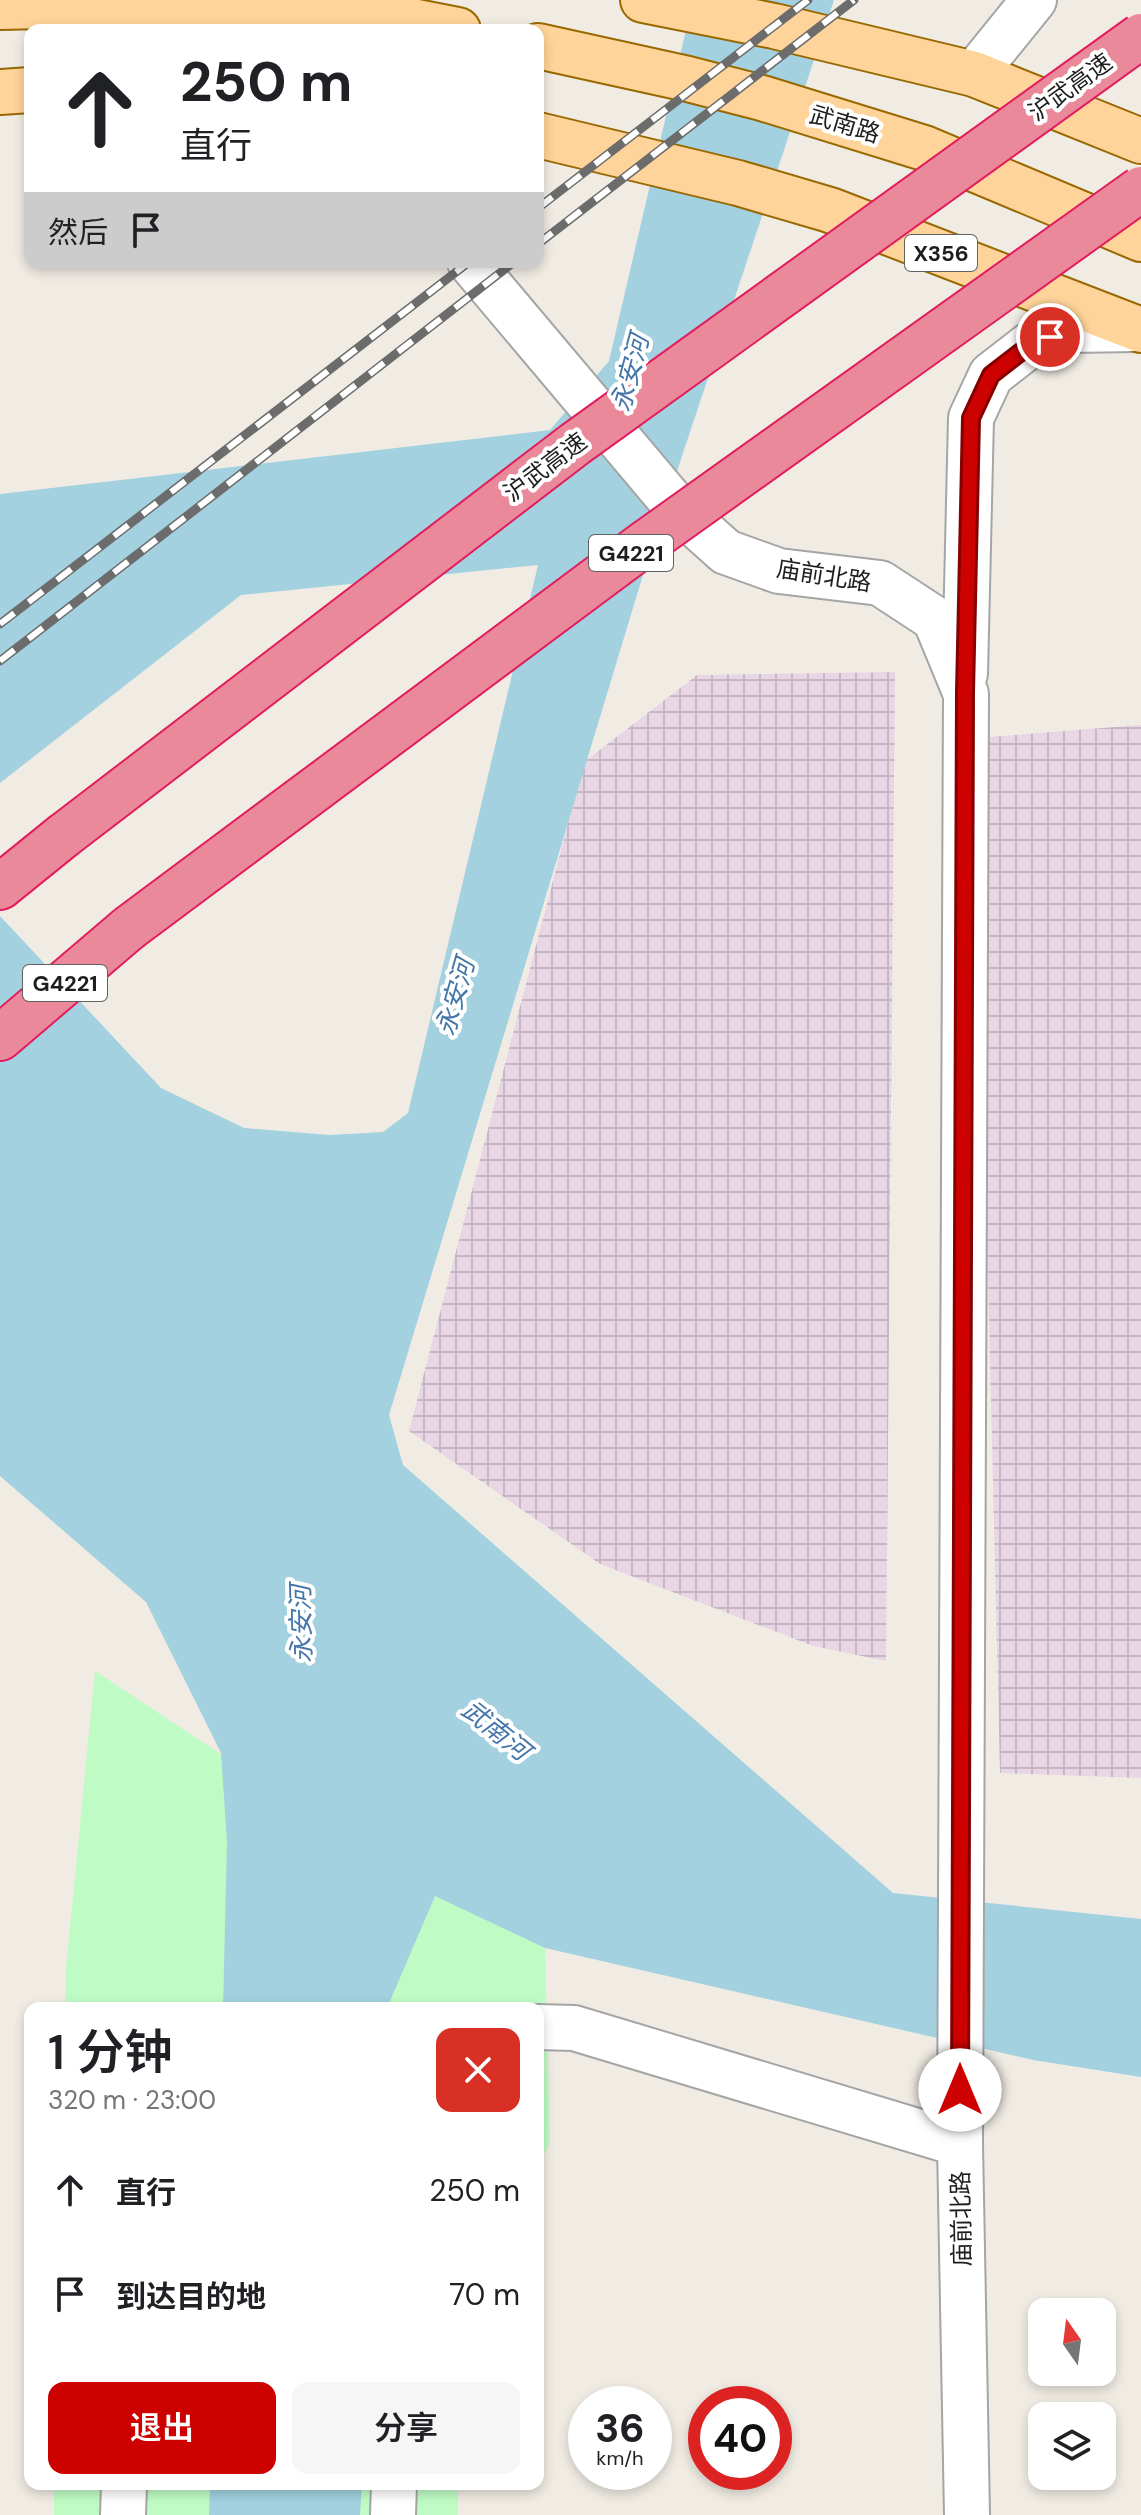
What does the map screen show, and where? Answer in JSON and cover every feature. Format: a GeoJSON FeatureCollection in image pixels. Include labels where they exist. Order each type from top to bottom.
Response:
{"type":"FeatureCollection","features":[{"type":"Feature","properties":{"kind":"highway","name":"沪武高速"},"geometry":{"type":"LineString","coordinates":[[0,887],[575,444],[1141,36]]}},
{"type":"Feature","properties":{"kind":"highway","name":"G4221"},"geometry":{"type":"LineString","coordinates":[[0,1038],[129,928],[631,553],[1141,189]]}},
{"type":"Feature","properties":{"kind":"main road"},"geometry":{"type":"LineString","coordinates":[[643,0],[774,26],[974,74],[1141,141]]}},
{"type":"Feature","properties":{"kind":"main road"},"geometry":{"type":"LineString","coordinates":[[0,7],[175,3],[331,11],[427,24]]}},
{"type":"Feature","properties":{"kind":"main road","name":"武南路"},"geometry":{"type":"LineString","coordinates":[[544,47],[629,64],[762,98],[924,148],[1141,239]]}},
{"type":"Feature","properties":{"kind":"main road"},"geometry":{"type":"LineString","coordinates":[[0,92],[24,90]]}},
{"type":"Feature","properties":{"kind":"main road","name":"X356"},"geometry":{"type":"LineString","coordinates":[[544,136],[738,183],[830,210],[1139,329]]}},
{"type":"Feature","properties":{"kind":"street"},"geometry":{"type":"LineString","coordinates":[[974,74],[1034,0]]}},
{"type":"Feature","properties":{"kind":"street","name":"庙前北路"},"geometry":{"type":"LineString","coordinates":[[475,268],[678,509],[726,552],[779,571],[880,583],[935,619],[965,692],[960,2144],[967,2515]]}},
{"type":"Feature","properties":{"kind":"street"},"geometry":{"type":"LineString","coordinates":[[965,692],[971,418],[991,375],[1031,344],[1070,330],[1139,329]]}},
{"type":"Feature","properties":{"kind":"street"},"geometry":{"type":"LineString","coordinates":[[544,2027],[574,2028],[960,2144]]}},
{"type":"Feature","properties":{"kind":"street"},"geometry":{"type":"LineString","coordinates":[[123,2515],[124,2490]]}},
{"type":"Feature","properties":{"kind":"street"},"geometry":{"type":"LineString","coordinates":[[393,2515],[394,2490]]}},
{"type":"Feature","properties":{"kind":"shaded area"},"geometry":{"type":"Polygon","coordinates":[[[895,672],[886,1661],[813,1646],[600,1564],[409,1431],[584,762],[697,675],[895,672]]]}},
{"type":"Feature","properties":{"kind":"shaded area"},"geometry":{"type":"Polygon","coordinates":[[[1141,725],[1141,1778],[1000,1773],[975,738],[1141,725]]]}},
{"type":"Feature","properties":{"kind":"green space"},"geometry":{"type":"Polygon","coordinates":[[[95,1671],[434,1895],[545,1948],[550,2142],[544,2154],[544,2002],[65,2002],[95,1671]]]}},
{"type":"Feature","properties":{"kind":"green space"},"geometry":{"type":"Polygon","coordinates":[[[54,2490],[458,2490],[458,2515],[54,2515],[54,2490]]]}},
{"type":"Feature","properties":{"kind":"water"},"geometry":{"type":"Polygon","coordinates":[[[693,0],[834,0],[649,555],[389,1415],[403,1465],[893,1893],[1141,1919],[1141,2077],[1033,2060],[545,1948],[435,1896],[390,2002],[223,2002],[227,1841],[221,1753],[146,1602],[0,1476],[0,916],[161,1088],[244,1128],[329,1135],[383,1132],[408,1113],[538,565],[241,595],[0,783],[0,494],[550,430],[609,361],[693,0]]]}},
{"type":"Feature","properties":{"kind":"water"},"geometry":{"type":"Polygon","coordinates":[[[210,2490],[362,2490],[360,2515],[209,2515],[210,2490]]]}},
{"type":"Feature","properties":{"kind":"railway"},"geometry":{"type":"LineString","coordinates":[[544,203],[808,0]]}},
{"type":"Feature","properties":{"kind":"railway"},"geometry":{"type":"LineString","coordinates":[[544,239],[854,0]]}},
{"type":"Feature","properties":{"kind":"railway"},"geometry":{"type":"LineString","coordinates":[[0,624],[461,268]]}},
{"type":"Feature","properties":{"kind":"railway"},"geometry":{"type":"LineString","coordinates":[[0,661],[506,268]]}},
{"type":"Feature","properties":{"kind":"route"},"geometry":{"type":"LineString","coordinates":[[960,2090],[965,692],[971,418],[991,375],[1031,344],[1050,337]]}},
{"type":"Feature","properties":{"kind":"water label","name":"永安河"},"geometry":{"type":"Point","coordinates":[630,373]}},
{"type":"Feature","properties":{"kind":"water label","name":"永安河"},"geometry":{"type":"Point","coordinates":[455,997]}},
{"type":"Feature","properties":{"kind":"water label","name":"永安河"},"geometry":{"type":"Point","coordinates":[301,1624]}},
{"type":"Feature","properties":{"kind":"water label","name":"武南河"},"geometry":{"type":"Point","coordinates":[496,1730]}}]}
